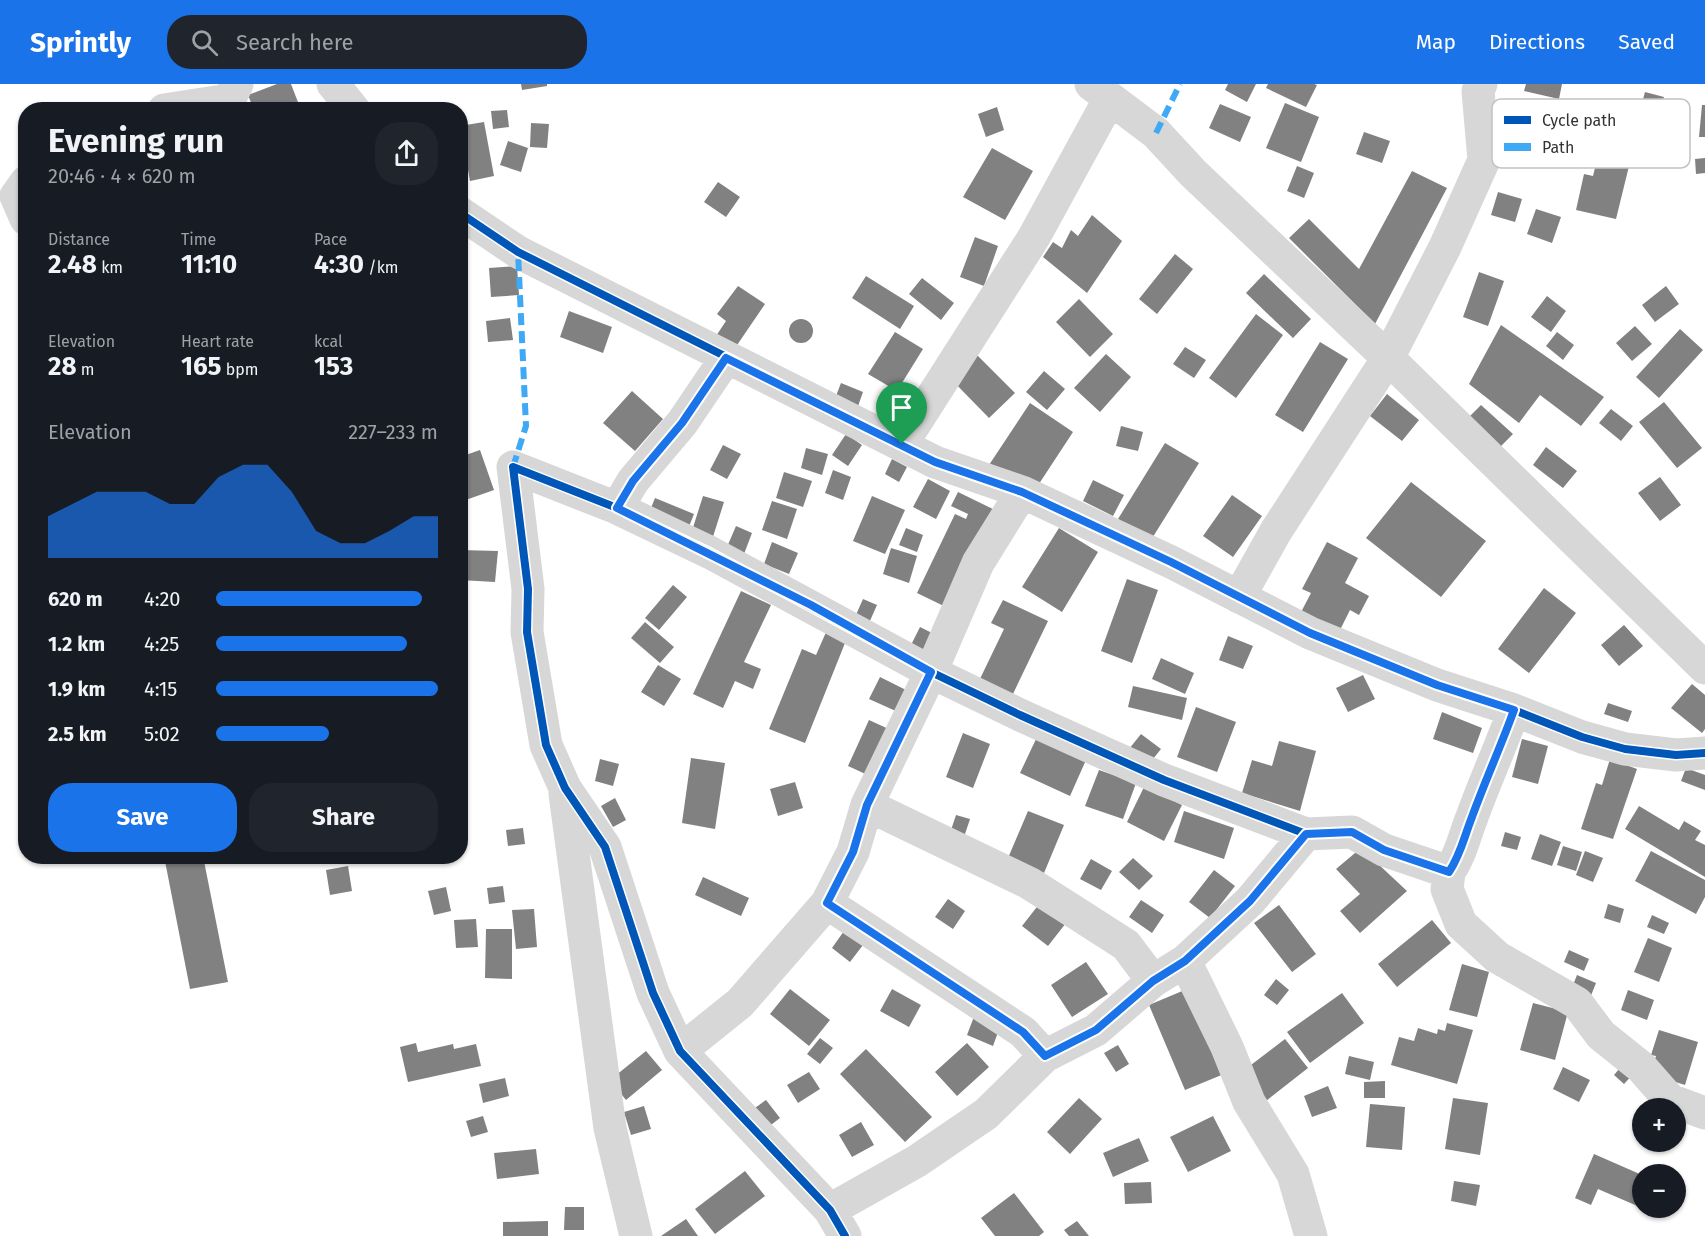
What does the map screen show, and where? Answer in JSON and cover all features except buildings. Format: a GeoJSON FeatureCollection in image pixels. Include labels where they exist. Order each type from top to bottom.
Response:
{"type":"FeatureCollection","features":[{"type":"Feature","properties":{"kind":"street"},"geometry":{"type":"LineString","coordinates":[[214,102],[229,100],[237,84]]}},
{"type":"Feature","properties":{"kind":"street"},"geometry":{"type":"LineString","coordinates":[[333,84],[348,102]]}},
{"type":"Feature","properties":{"kind":"street"},"geometry":{"type":"LineString","coordinates":[[1239,597],[1276,531],[1388,358],[1445,247],[1484,160],[1478,91],[1481,84]]}},
{"type":"Feature","properties":{"kind":"street"},"geometry":{"type":"LineString","coordinates":[[902,444],[1034,237],[1100,92],[1156,133],[1193,173],[1388,358],[1705,668]]}},
{"type":"Feature","properties":{"kind":"street"},"geometry":{"type":"LineString","coordinates":[[468,218],[518,252],[935,462],[1022,492],[1310,633],[1437,685],[1514,710],[1582,737],[1625,749],[1676,755],[1705,753]]}},
{"type":"Feature","properties":{"kind":"street"},"geometry":{"type":"LineString","coordinates":[[617,508],[633,481],[682,423],[726,358]]}},
{"type":"Feature","properties":{"kind":"street"},"geometry":{"type":"LineString","coordinates":[[1306,834],[1250,901],[1185,961],[1153,981],[1096,1030],[1045,1056],[986,1114],[916,1161],[837,1223],[681,1050],[653,993],[605,847],[565,788],[546,745],[527,632],[528,589],[513,467],[617,508],[811,605],[931,672],[1164,780],[1306,834],[1352,832],[1384,850],[1449,872]]}},
{"type":"Feature","properties":{"kind":"street"},"geometry":{"type":"LineString","coordinates":[[681,1050],[740,1003],[827,903],[853,852],[867,805],[931,672],[978,563],[1022,492]]}},
{"type":"Feature","properties":{"kind":"street"},"geometry":{"type":"LineString","coordinates":[[1514,710],[1494,766],[1472,817],[1460,857],[1449,872],[1447,889],[1461,924],[1497,957],[1577,1003],[1602,1035],[1641,1066],[1670,1100],[1705,1113]]}},
{"type":"Feature","properties":{"kind":"street"},"geometry":{"type":"LineString","coordinates":[[565,788],[610,1128],[636,1236]]}},
{"type":"Feature","properties":{"kind":"street"},"geometry":{"type":"LineString","coordinates":[[867,805],[1029,883],[1065,905],[1126,945],[1153,981]]}},
{"type":"Feature","properties":{"kind":"street"},"geometry":{"type":"LineString","coordinates":[[827,903],[1023,1032],[1045,1056]]}},
{"type":"Feature","properties":{"kind":"street"},"geometry":{"type":"LineString","coordinates":[[1185,961],[1227,1047],[1249,1102],[1293,1174],[1311,1236]]}},
{"type":"Feature","properties":{"kind":"marked path"},"geometry":{"type":"LineString","coordinates":[[1156,133],[1180,84]]}},
{"type":"Feature","properties":{"kind":"marked path"},"geometry":{"type":"LineString","coordinates":[[513,467],[526,426],[518,252]]}},
{"type":"Feature","properties":{"kind":"cycle path"},"geometry":{"type":"LineString","coordinates":[[468,218],[518,252],[935,462],[1022,492],[1171,562],[1310,633],[1437,685],[1514,710],[1582,737],[1625,749],[1676,755],[1705,753]]}},
{"type":"Feature","properties":{"kind":"cycle path"},"geometry":{"type":"LineString","coordinates":[[845,1236],[830,1210],[680,1051],[653,993],[605,847],[565,788],[546,745],[527,632],[528,589],[513,467],[617,508],[711,553],[931,672],[1020,715],[1164,780],[1306,834]]}},
{"type":"Feature","properties":{"kind":"route"},"geometry":{"type":"LineString","coordinates":[[726,358],[902,444],[935,462],[1022,492],[1171,562],[1310,633],[1437,685],[1514,710],[1494,766],[1472,817],[1460,857],[1449,872],[1384,850],[1352,832],[1306,834],[1250,901],[1185,961],[1153,981],[1096,1030],[1045,1056],[1023,1032],[878,934],[827,903],[853,852],[867,805],[931,672],[811,605],[617,508],[633,481],[682,423],[726,358]]}}]}
